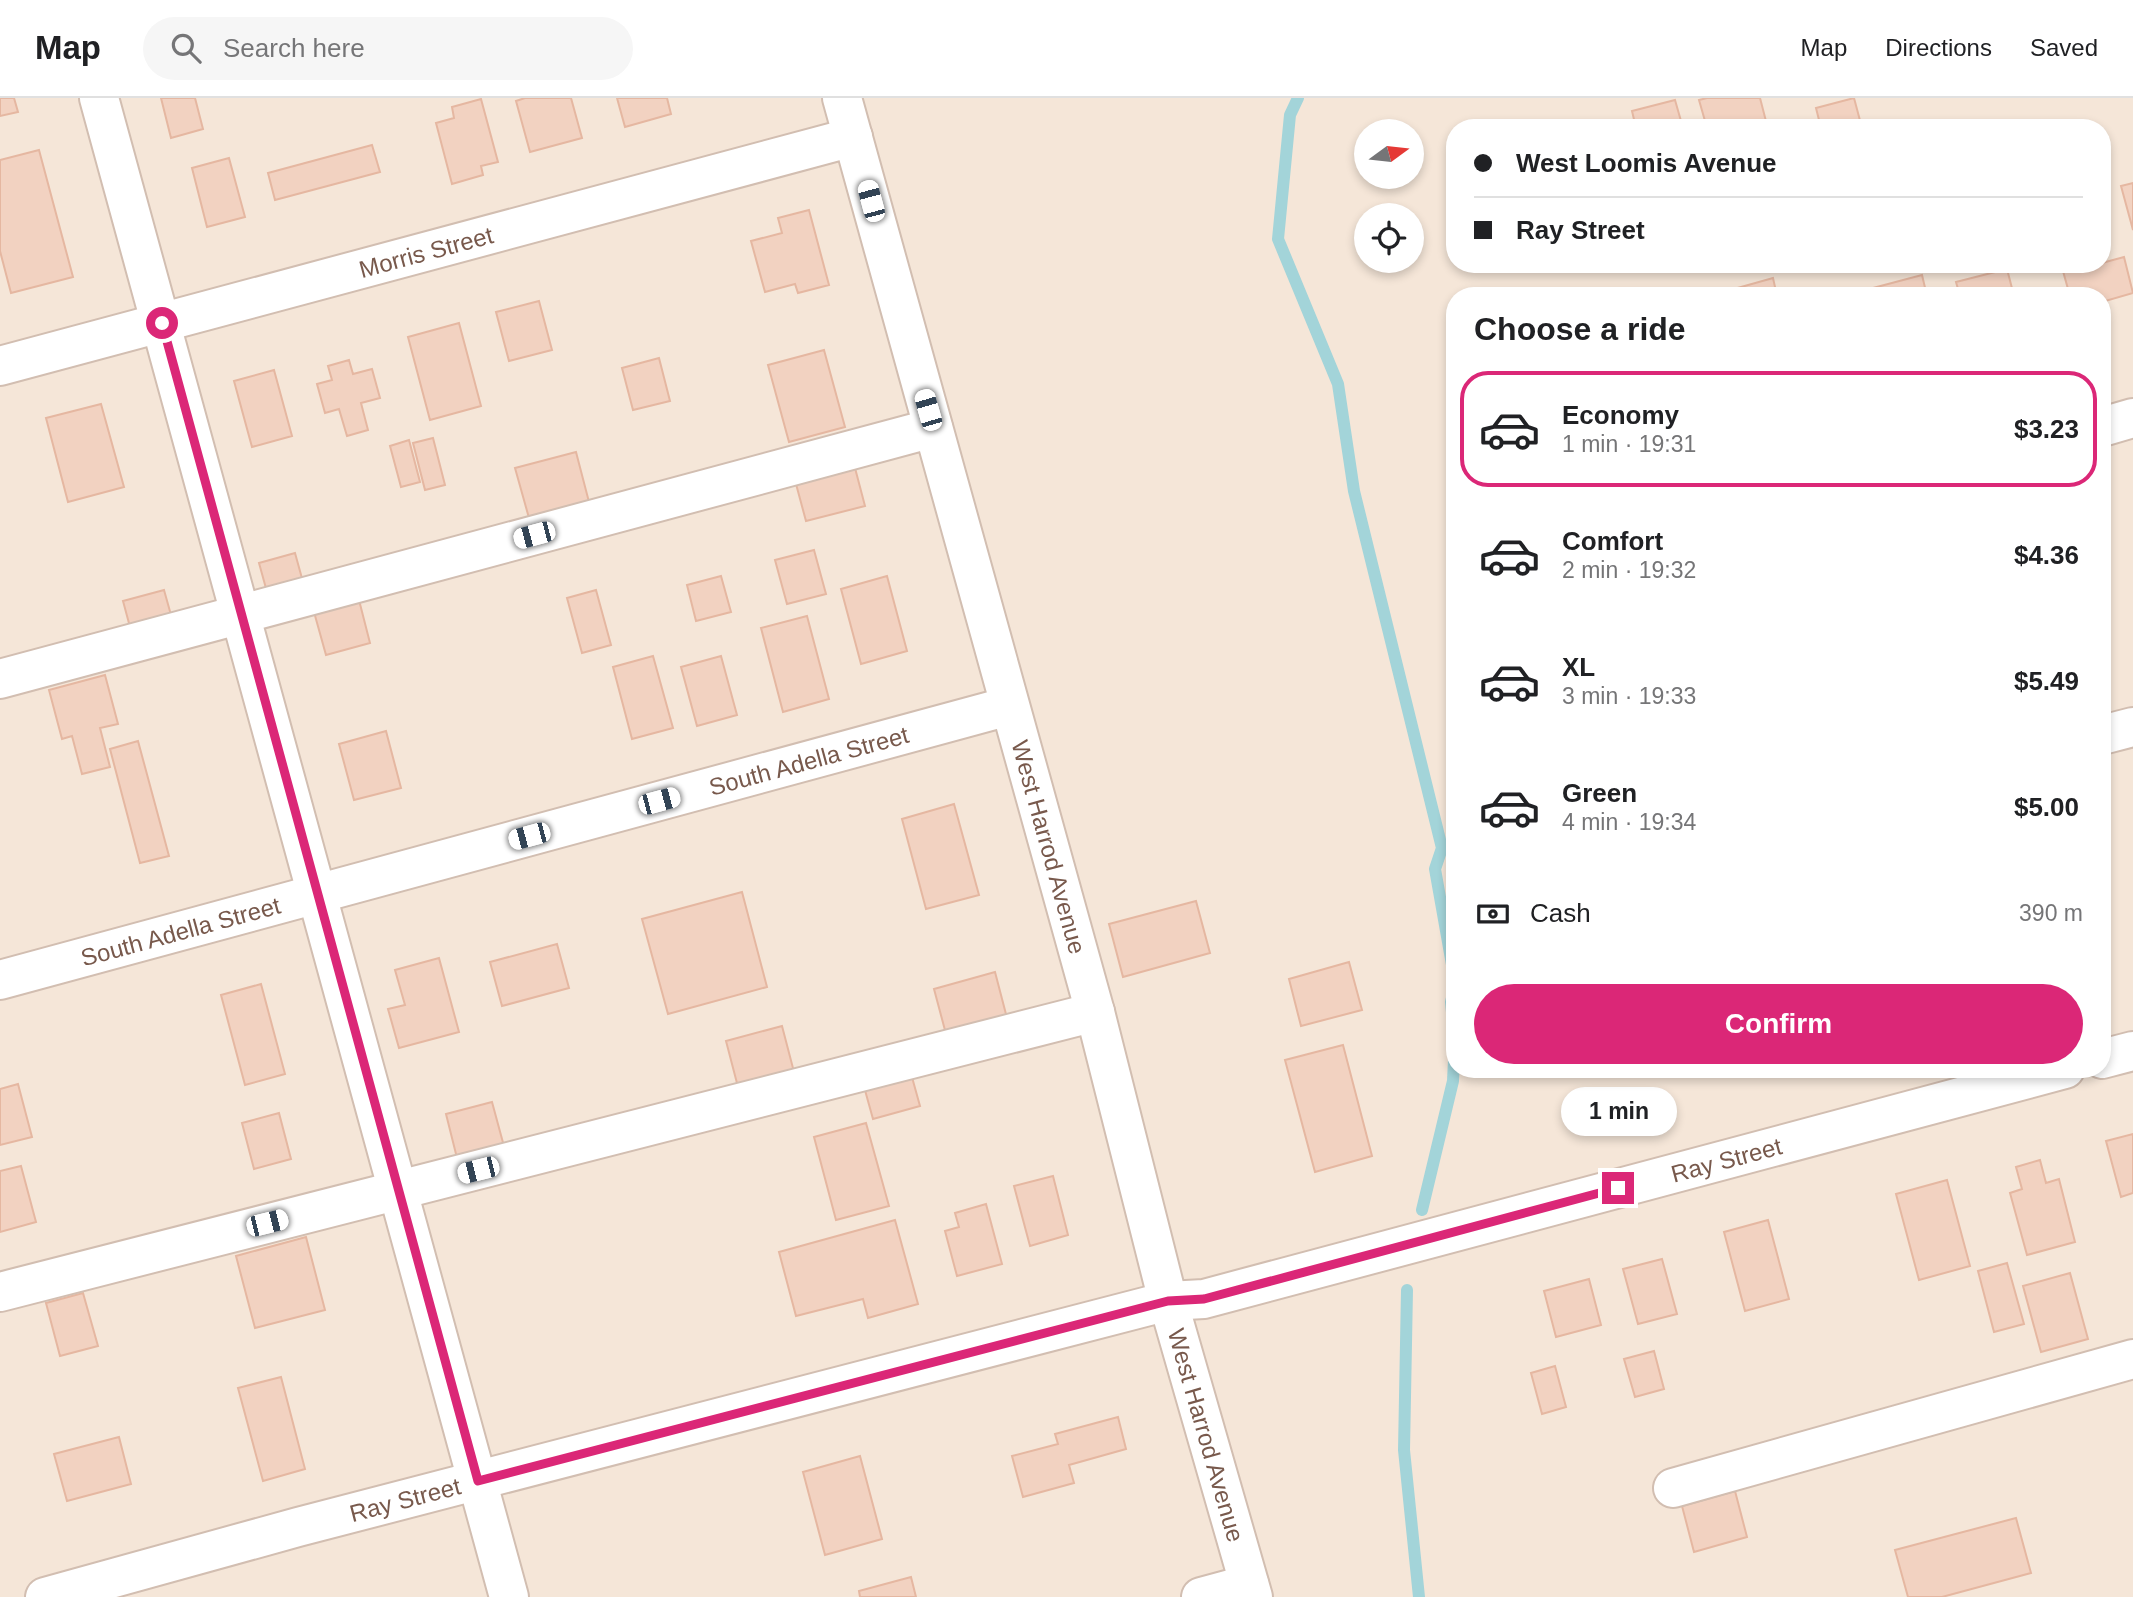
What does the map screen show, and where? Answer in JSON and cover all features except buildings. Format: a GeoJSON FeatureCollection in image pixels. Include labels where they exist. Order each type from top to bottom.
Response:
{"type":"FeatureCollection","features":[{"type":"Feature","properties":{"kind":"street"},"geometry":{"type":"LineString","coordinates":[[99,98],[509,1597]]}},
{"type":"Feature","properties":{"kind":"street","name":"West Harrod Avenue"},"geometry":{"type":"LineString","coordinates":[[842,98],[1095,1012],[1168,1301],[1251,1590]]}},
{"type":"Feature","properties":{"kind":"street","name":"Morris Street"},"geometry":{"type":"LineString","coordinates":[[0,366],[853,137]]}},
{"type":"Feature","properties":{"kind":"street"},"geometry":{"type":"LineString","coordinates":[[2111,424],[2133,418]]}},
{"type":"Feature","properties":{"kind":"street"},"geometry":{"type":"LineString","coordinates":[[0,679],[933,428]]}},
{"type":"Feature","properties":{"kind":"street","name":"South Adella Street"},"geometry":{"type":"LineString","coordinates":[[0,980],[1009,706]]}},
{"type":"Feature","properties":{"kind":"street"},"geometry":{"type":"LineString","coordinates":[[2111,733],[2133,727]]}},
{"type":"Feature","properties":{"kind":"street"},"geometry":{"type":"LineString","coordinates":[[0,1292],[1095,1012]]}},
{"type":"Feature","properties":{"kind":"street"},"geometry":{"type":"LineString","coordinates":[[2111,1057],[2133,1051]]}},
{"type":"Feature","properties":{"kind":"street","name":"Ray Street"},"geometry":{"type":"LineString","coordinates":[[45,1597],[1168,1301],[1204,1299],[2031,1078]]}},
{"type":"Feature","properties":{"kind":"street"},"geometry":{"type":"LineString","coordinates":[[1673,1488],[2133,1359]]}},
{"type":"Feature","properties":{"kind":"street"},"geometry":{"type":"LineString","coordinates":[[1201,1597],[1251,1590]]}},
{"type":"Feature","properties":{"kind":"shaded area"},"geometry":{"type":"Polygon","coordinates":[[[0,98],[2133,98],[2133,1597],[0,1597],[0,98]]]}},
{"type":"Feature","properties":{"kind":"waterway"},"geometry":{"type":"LineString","coordinates":[[1298,98],[1290,115],[1278,239],[1338,384],[1354,491],[1442,848],[1435,869],[1446,931]]}},
{"type":"Feature","properties":{"kind":"waterway"},"geometry":{"type":"LineString","coordinates":[[1422,1210],[1453,1078]]}},
{"type":"Feature","properties":{"kind":"waterway"},"geometry":{"type":"LineString","coordinates":[[1407,1290],[1404,1450],[1419,1597]]}},
{"type":"Feature","properties":{"kind":"route"},"geometry":{"type":"LineString","coordinates":[[162,323],[478,1481],[1168,1301],[1204,1299],[1618,1188]]}}]}
